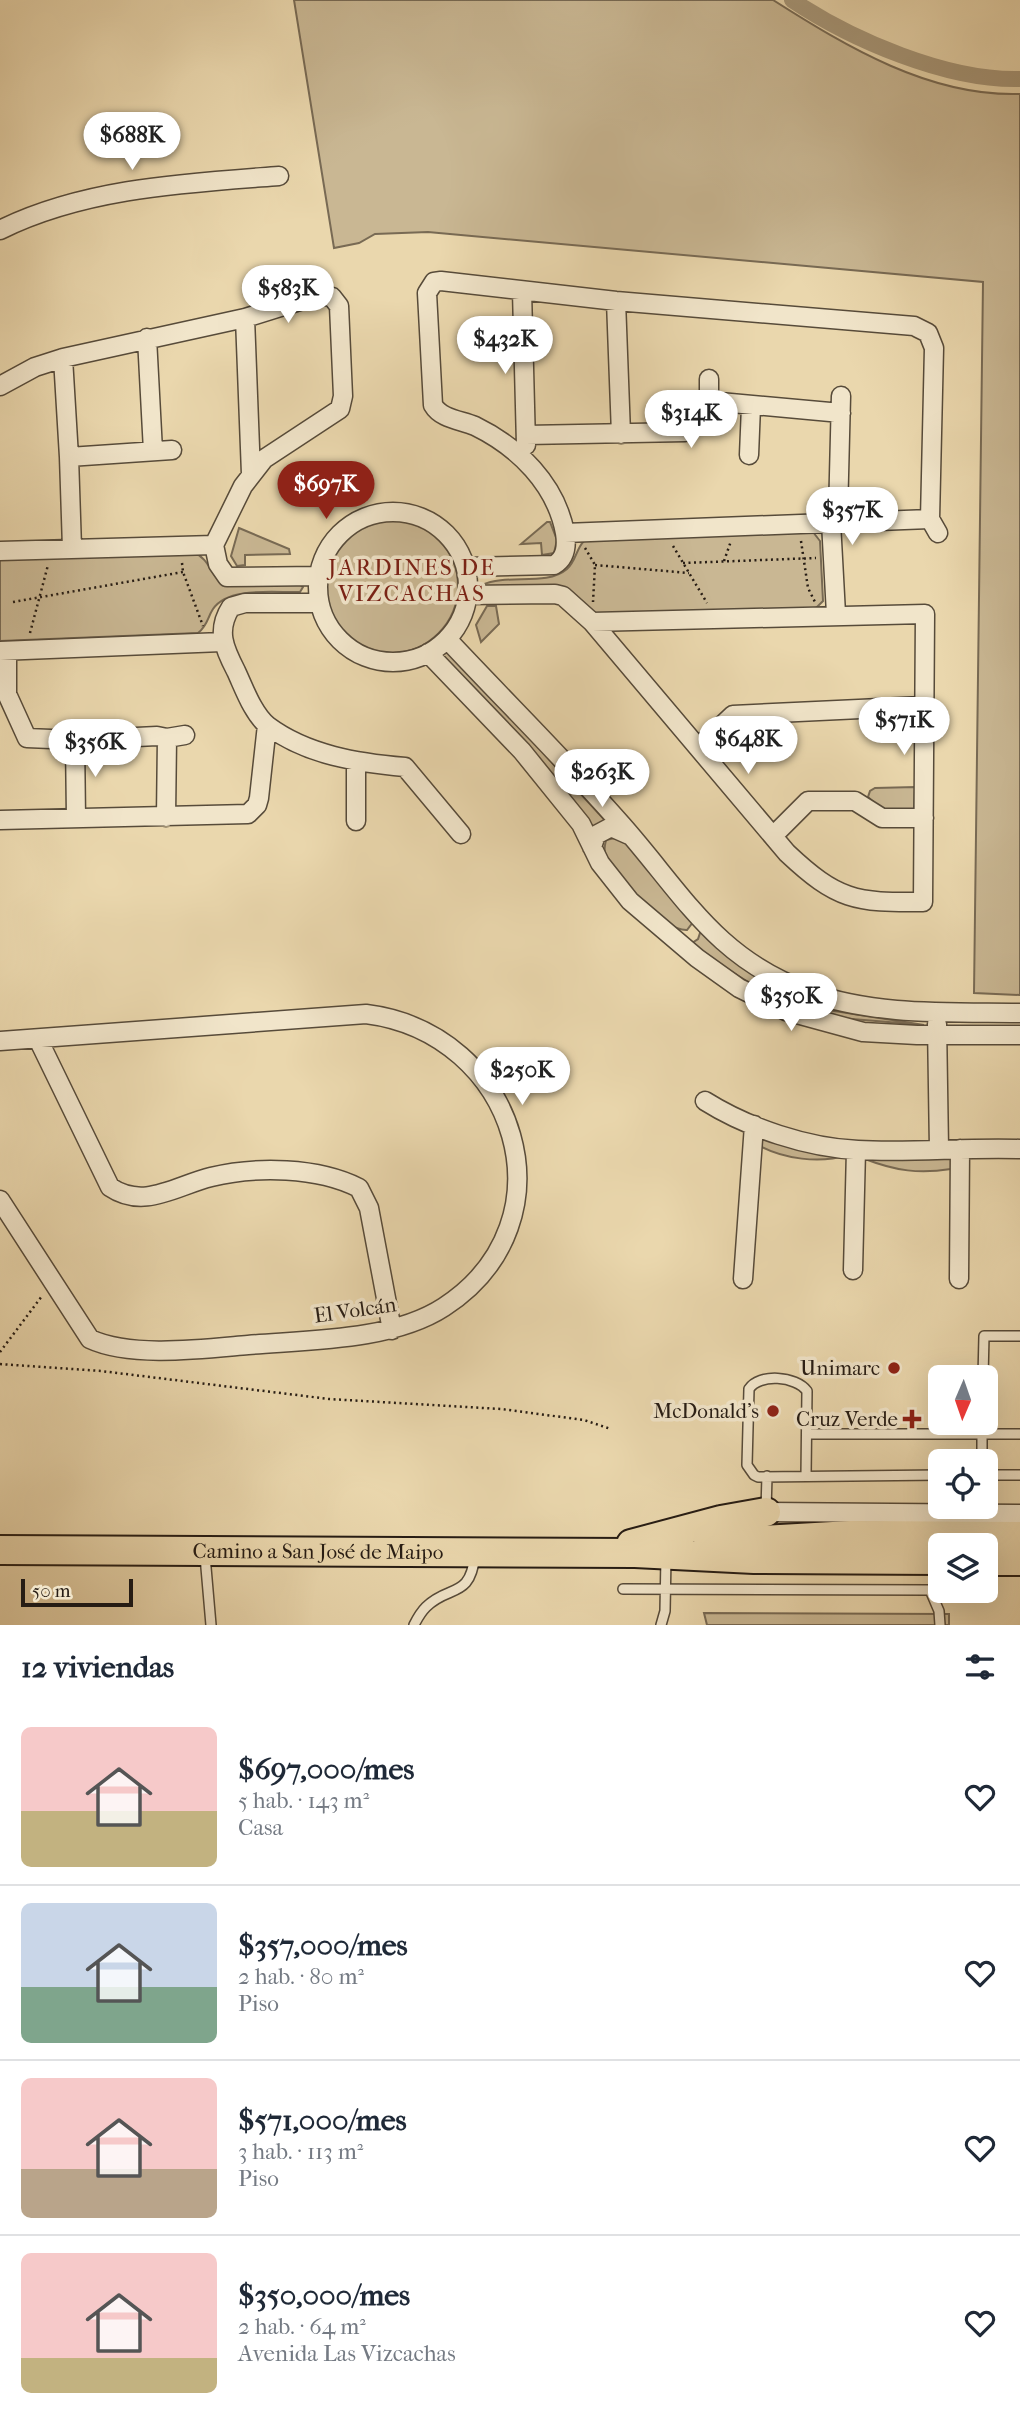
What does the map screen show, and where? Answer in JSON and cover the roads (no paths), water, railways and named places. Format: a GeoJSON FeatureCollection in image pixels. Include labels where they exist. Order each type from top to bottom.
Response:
{"type":"FeatureCollection","features":[{"type":"Feature","properties":{"kind":"main road"},"geometry":{"type":"LineString","coordinates":[[749,1549],[750,1521],[766,1512]]}},
{"type":"Feature","properties":{"kind":"main road"},"geometry":{"type":"LineString","coordinates":[[598,1553],[721,1520],[766,1512]]}},
{"type":"Feature","properties":{"kind":"main road","name":"Camino a San José de Maipo"},"geometry":{"type":"LineString","coordinates":[[0,1550],[635,1553],[1020,1535]]}},
{"type":"Feature","properties":{"kind":"main road","name":"Camino a San José de Maipo"},"geometry":{"type":"LineString","coordinates":[[635,1553],[666,1555],[749,1549],[815,1575],[849,1576],[928,1562]]}},
{"type":"Feature","properties":{"kind":"main road"},"geometry":{"type":"LineString","coordinates":[[998,1561],[1020,1561]]}},
{"type":"Feature","properties":{"kind":"street"},"geometry":{"type":"LineString","coordinates":[[0,230],[50,210],[155,187],[279,176]]}},
{"type":"Feature","properties":{"kind":"street"},"geometry":{"type":"LineString","coordinates":[[467,567],[554,565],[560,561],[566,550],[571,533],[527,459],[484,431],[443,415],[435,409],[431,391],[428,293],[435,282],[616,301],[914,326],[928,333],[934,348],[934,526],[831,522],[571,533]]}},
{"type":"Feature","properties":{"kind":"street"},"geometry":{"type":"LineString","coordinates":[[522,291],[527,459]]}},
{"type":"Feature","properties":{"kind":"street"},"geometry":{"type":"LineString","coordinates":[[0,386],[35,367],[63,358],[245,318],[319,295],[332,298],[339,306],[343,396],[336,414],[293,438],[264,459],[251,474],[214,545],[218,565],[228,577],[318,576]]}},
{"type":"Feature","properties":{"kind":"street"},"geometry":{"type":"LineString","coordinates":[[616,301],[621,435]]}},
{"type":"Feature","properties":{"kind":"street"},"geometry":{"type":"LineString","coordinates":[[245,318],[251,474]]}},
{"type":"Feature","properties":{"kind":"street"},"geometry":{"type":"LineString","coordinates":[[147,338],[153,451]]}},
{"type":"Feature","properties":{"kind":"street"},"geometry":{"type":"LineString","coordinates":[[63,358],[72,548]]}},
{"type":"Feature","properties":{"kind":"street"},"geometry":{"type":"LineString","coordinates":[[709,379],[709,401]]}},
{"type":"Feature","properties":{"kind":"street"},"geometry":{"type":"LineString","coordinates":[[526,435],[685,432],[694,426],[698,409],[709,401],[751,406],[841,405],[838,515],[831,522],[833,558],[828,614]]}},
{"type":"Feature","properties":{"kind":"street"},"geometry":{"type":"LineString","coordinates":[[749,455],[751,406]]}},
{"type":"Feature","properties":{"kind":"street"},"geometry":{"type":"LineString","coordinates":[[69,457],[173,450]]}},
{"type":"Feature","properties":{"kind":"street"},"geometry":{"type":"LineString","coordinates":[[392,512],[418,516],[441,529],[458,549],[467,567],[468,595],[460,620],[447,639],[428,653],[406,660],[383,661],[361,654],[335,633],[319,603],[318,576],[327,551],[343,530],[366,517],[392,512]]}},
{"type":"Feature","properties":{"kind":"street"},"geometry":{"type":"LineString","coordinates":[[0,551],[214,545]]}},
{"type":"Feature","properties":{"kind":"street"},"geometry":{"type":"LineString","coordinates":[[468,595],[563,596],[592,622],[773,836],[821,883],[838,893],[861,900],[923,902],[925,614],[828,614],[592,622]]}},
{"type":"Feature","properties":{"kind":"street"},"geometry":{"type":"LineString","coordinates":[[216,642],[224,618],[232,607],[245,603],[319,603]]}},
{"type":"Feature","properties":{"kind":"street"},"geometry":{"type":"LineString","coordinates":[[447,639],[632,837],[702,924],[750,963],[807,992],[858,1006],[1020,1013]]}},
{"type":"Feature","properties":{"kind":"street"},"geometry":{"type":"LineString","coordinates":[[166,817],[176,736],[75,740],[25,736],[7,694],[3,651],[216,642]]}},
{"type":"Feature","properties":{"kind":"street"},"geometry":{"type":"LineString","coordinates":[[216,642],[267,725],[305,746],[356,763],[405,767],[461,834]]}},
{"type":"Feature","properties":{"kind":"street"},"geometry":{"type":"LineString","coordinates":[[428,653],[522,751],[581,824],[600,863],[630,901],[739,988],[786,1011],[863,1032],[1020,1035]]}},
{"type":"Feature","properties":{"kind":"street"},"geometry":{"type":"LineString","coordinates":[[699,747],[733,715],[923,706]]}},
{"type":"Feature","properties":{"kind":"street"},"geometry":{"type":"LineString","coordinates":[[0,820],[242,815],[253,810],[259,798],[267,725]]}},
{"type":"Feature","properties":{"kind":"street"},"geometry":{"type":"LineString","coordinates":[[75,740],[76,818]]}},
{"type":"Feature","properties":{"kind":"street"},"geometry":{"type":"LineString","coordinates":[[356,763],[356,821]]}},
{"type":"Feature","properties":{"kind":"street"},"geometry":{"type":"LineString","coordinates":[[773,836],[808,801],[855,801],[882,818],[924,818]]}},
{"type":"Feature","properties":{"kind":"street"},"geometry":{"type":"LineString","coordinates":[[592,846],[596,835],[611,827],[632,837]]}},
{"type":"Feature","properties":{"kind":"street"},"geometry":{"type":"LineString","coordinates":[[678,941],[691,943],[698,939],[702,933],[702,924]]}},
{"type":"Feature","properties":{"kind":"street"},"geometry":{"type":"LineString","coordinates":[[938,1010],[939,1149]]}},
{"type":"Feature","properties":{"kind":"street","name":"El Volcán"},"geometry":{"type":"LineString","coordinates":[[0,1041],[366,1014],[412,1024],[453,1047],[480,1073],[508,1123],[516,1159],[511,1216],[486,1267],[460,1295],[428,1317],[393,1330],[232,1346],[109,1348],[90,1339],[0,1200]]}},
{"type":"Feature","properties":{"kind":"street"},"geometry":{"type":"LineString","coordinates":[[38,1039],[110,1187],[125,1197],[139,1198],[213,1176],[276,1171],[316,1174],[359,1188],[369,1208],[393,1330]]}},
{"type":"Feature","properties":{"kind":"street"},"geometry":{"type":"LineString","coordinates":[[705,1101],[754,1125],[792,1137],[856,1150],[1020,1149]]}},
{"type":"Feature","properties":{"kind":"street"},"geometry":{"type":"LineString","coordinates":[[743,1279],[754,1125]]}},
{"type":"Feature","properties":{"kind":"street"},"geometry":{"type":"LineString","coordinates":[[958,1279],[960,1149]]}},
{"type":"Feature","properties":{"kind":"street"},"geometry":{"type":"LineString","coordinates":[[853,1270],[856,1150]]}},
{"type":"Feature","properties":{"kind":"street"},"geometry":{"type":"LineString","coordinates":[[766,1512],[928,1510]]}},
{"type":"Feature","properties":{"kind":"street"},"geometry":{"type":"LineString","coordinates":[[998,1512],[1020,1514]]}},
{"type":"Feature","properties":{"kind":"lane"},"geometry":{"type":"LineString","coordinates":[[983,1365],[984,1336],[1020,1336]]}},
{"type":"Feature","properties":{"kind":"lane"},"geometry":{"type":"LineString","coordinates":[[806,1476],[808,1396],[804,1386],[794,1381],[764,1379],[751,1385],[747,1465],[754,1475],[767,1476],[806,1476],[928,1475]]}},
{"type":"Feature","properties":{"kind":"lane"},"geometry":{"type":"LineString","coordinates":[[808,1434],[928,1434]]}},
{"type":"Feature","properties":{"kind":"lane"},"geometry":{"type":"LineString","coordinates":[[998,1434],[1020,1434]]}},
{"type":"Feature","properties":{"kind":"lane"},"geometry":{"type":"LineString","coordinates":[[998,1475],[1020,1475]]}},
{"type":"Feature","properties":{"kind":"lane"},"geometry":{"type":"LineString","coordinates":[[766,1512],[767,1476]]}},
{"type":"Feature","properties":{"kind":"lane"},"geometry":{"type":"LineString","coordinates":[[205,1551],[211,1625]]}},
{"type":"Feature","properties":{"kind":"lane"},"geometry":{"type":"LineString","coordinates":[[414,1625],[427,1606],[462,1589],[473,1571],[475,1552]]}},
{"type":"Feature","properties":{"kind":"lane"},"geometry":{"type":"LineString","coordinates":[[661,1625],[666,1555]]}},
{"type":"Feature","properties":{"kind":"lane"},"geometry":{"type":"LineString","coordinates":[[623,1589],[665,1589],[815,1575]]}},
{"type":"Feature","properties":{"kind":"lane"},"geometry":{"type":"LineString","coordinates":[[849,1576],[930,1590],[939,1611],[940,1625]]}},
{"type":"Feature","properties":{"kind":"waterway"},"geometry":{"type":"LineString","coordinates":[[792,0],[843,30],[901,55],[962,73],[1020,79]]}},
{"type":"Feature","properties":{"kind":"place","name":"Unimarc"},"geometry":{"type":"Point","coordinates":[894,1368]}},
{"type":"Feature","properties":{"kind":"place","name":"McDonald's"},"geometry":{"type":"Point","coordinates":[773,1411]}},
{"type":"Feature","properties":{"kind":"place","name":"Cruz Verde"},"geometry":{"type":"Point","coordinates":[912,1419]}},
{"type":"Feature","properties":{"kind":"district","name":"JARDINES DE VIZCACHAS"},"geometry":{"type":"Point","coordinates":[412,580]}}]}
